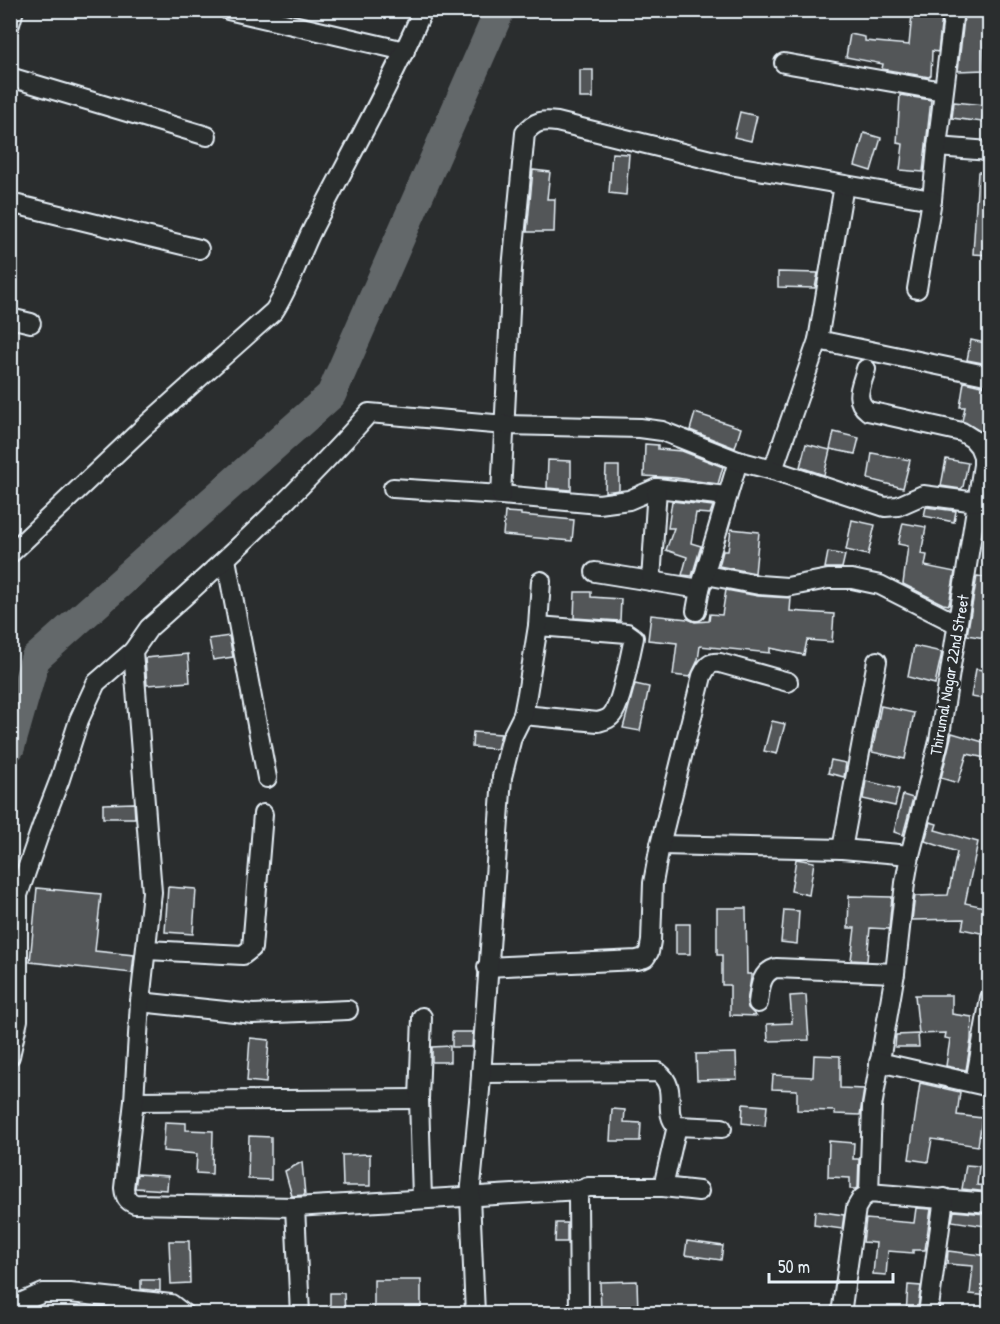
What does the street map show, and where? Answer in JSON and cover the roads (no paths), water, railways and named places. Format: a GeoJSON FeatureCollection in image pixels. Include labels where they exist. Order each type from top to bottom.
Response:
{"type":"FeatureCollection","features":[{"type":"Feature","properties":{"kind":"street"},"geometry":{"type":"LineString","coordinates":[[10,24],[14,10]]}},
{"type":"Feature","properties":{"kind":"street"},"geometry":{"type":"LineString","coordinates":[[228,10],[405,51]]}},
{"type":"Feature","properties":{"kind":"street"},"geometry":{"type":"LineString","coordinates":[[10,554],[144,427],[274,311],[285,295],[312,231],[405,51],[423,10]]}},
{"type":"Feature","properties":{"kind":"street"},"geometry":{"type":"LineString","coordinates":[[917,289],[932,200],[936,147],[954,10]]}},
{"type":"Feature","properties":{"kind":"street"},"geometry":{"type":"LineString","coordinates":[[784,63],[943,91]]}},
{"type":"Feature","properties":{"kind":"street"},"geometry":{"type":"LineString","coordinates":[[10,78],[207,136]]}},
{"type":"Feature","properties":{"kind":"street"},"geometry":{"type":"LineString","coordinates":[[501,495],[513,258],[525,132],[532,124],[544,120],[557,122],[735,166],[932,200]]}},
{"type":"Feature","properties":{"kind":"street"},"geometry":{"type":"LineString","coordinates":[[936,147],[990,151]]}},
{"type":"Feature","properties":{"kind":"street"},"geometry":{"type":"LineString","coordinates":[[772,470],[818,340],[844,185]]}},
{"type":"Feature","properties":{"kind":"street"},"geometry":{"type":"LineString","coordinates":[[10,202],[199,249]]}},
{"type":"Feature","properties":{"kind":"street"},"geometry":{"type":"LineString","coordinates":[[10,318],[31,323]]}},
{"type":"Feature","properties":{"kind":"street"},"geometry":{"type":"LineString","coordinates":[[818,340],[990,376]]}},
{"type":"Feature","properties":{"kind":"street","name":"Thirumal Nagar 22nd Street"},"geometry":{"type":"LineString","coordinates":[[866,369],[858,399],[860,406],[868,411],[962,432],[973,439],[983,456],[981,497],[957,624],[939,741],[910,855],[895,973],[872,1107],[869,1193]]}},
{"type":"Feature","properties":{"kind":"street"},"geometry":{"type":"LineString","coordinates":[[10,1056],[18,1020],[18,895],[79,720],[96,683],[134,651],[149,628],[314,475],[369,413],[505,425],[639,428],[662,431],[738,461],[885,507],[898,506],[923,495],[981,497]]}},
{"type":"Feature","properties":{"kind":"street"},"geometry":{"type":"LineString","coordinates":[[696,611],[726,496],[738,461]]}},
{"type":"Feature","properties":{"kind":"street"},"geometry":{"type":"LineString","coordinates":[[393,488],[598,504],[629,500],[657,488],[726,496]]}},
{"type":"Feature","properties":{"kind":"street"},"geometry":{"type":"LineString","coordinates":[[651,581],[657,488]]}},
{"type":"Feature","properties":{"kind":"street"},"geometry":{"type":"LineString","coordinates":[[226,559],[267,778]]}},
{"type":"Feature","properties":{"kind":"street"},"geometry":{"type":"LineString","coordinates":[[595,572],[651,581],[787,587],[828,579],[852,579],[880,585],[957,624]]}},
{"type":"Feature","properties":{"kind":"street"},"geometry":{"type":"LineString","coordinates":[[475,1314],[470,1197],[502,777],[512,737],[522,715],[538,626],[541,581]]}},
{"type":"Feature","properties":{"kind":"street"},"geometry":{"type":"LineString","coordinates":[[522,715],[598,722],[607,720],[614,713],[618,702],[634,638],[627,633],[538,626]]}},
{"type":"Feature","properties":{"kind":"street"},"geometry":{"type":"LineString","coordinates":[[134,651],[153,892],[140,1002],[134,1101],[124,1188],[129,1202],[150,1205],[295,1207],[580,1190],[588,1186],[663,1186],[699,1191]]}},
{"type":"Feature","properties":{"kind":"street"},"geometry":{"type":"LineString","coordinates":[[842,849],[877,661]]}},
{"type":"Feature","properties":{"kind":"street"},"geometry":{"type":"LineString","coordinates":[[487,967],[645,958],[651,941],[653,883],[660,845],[706,667],[720,663],[788,682]]}},
{"type":"Feature","properties":{"kind":"street"},"geometry":{"type":"LineString","coordinates":[[147,950],[243,955],[252,948],[263,814]]}},
{"type":"Feature","properties":{"kind":"street"},"geometry":{"type":"LineString","coordinates":[[660,845],[842,849],[910,855]]}},
{"type":"Feature","properties":{"kind":"street"},"geometry":{"type":"LineString","coordinates":[[758,1003],[764,975],[776,968],[895,973]]}},
{"type":"Feature","properties":{"kind":"street"},"geometry":{"type":"LineString","coordinates":[[879,1062],[982,1085],[990,998]]}},
{"type":"Feature","properties":{"kind":"street"},"geometry":{"type":"LineString","coordinates":[[140,1002],[253,1014],[348,1010]]}},
{"type":"Feature","properties":{"kind":"street"},"geometry":{"type":"LineString","coordinates":[[422,1017],[419,1099],[422,1198]]}},
{"type":"Feature","properties":{"kind":"street"},"geometry":{"type":"LineString","coordinates":[[481,1073],[658,1072],[666,1078],[670,1089],[671,1116],[677,1126],[663,1186]]}},
{"type":"Feature","properties":{"kind":"street"},"geometry":{"type":"LineString","coordinates":[[134,1101],[419,1099]]}},
{"type":"Feature","properties":{"kind":"street"},"geometry":{"type":"LineString","coordinates":[[677,1126],[722,1128]]}},
{"type":"Feature","properties":{"kind":"street"},"geometry":{"type":"LineString","coordinates":[[579,1314],[578,1198],[580,1190]]}},
{"type":"Feature","properties":{"kind":"street"},"geometry":{"type":"LineString","coordinates":[[841,1314],[856,1208],[862,1198],[869,1193],[990,1203]]}},
{"type":"Feature","properties":{"kind":"street"},"geometry":{"type":"LineString","coordinates":[[928,1314],[944,1198]]}},
{"type":"Feature","properties":{"kind":"street"},"geometry":{"type":"LineString","coordinates":[[295,1207],[300,1314]]}},
{"type":"Feature","properties":{"kind":"street"},"geometry":{"type":"LineString","coordinates":[[10,1311],[20,1303],[43,1293],[70,1293],[171,1304],[184,1314]]}},
{"type":"Feature","properties":{"kind":"waterway"},"geometry":{"type":"LineString","coordinates":[[10,747],[35,659],[331,395],[500,10]]}}]}
